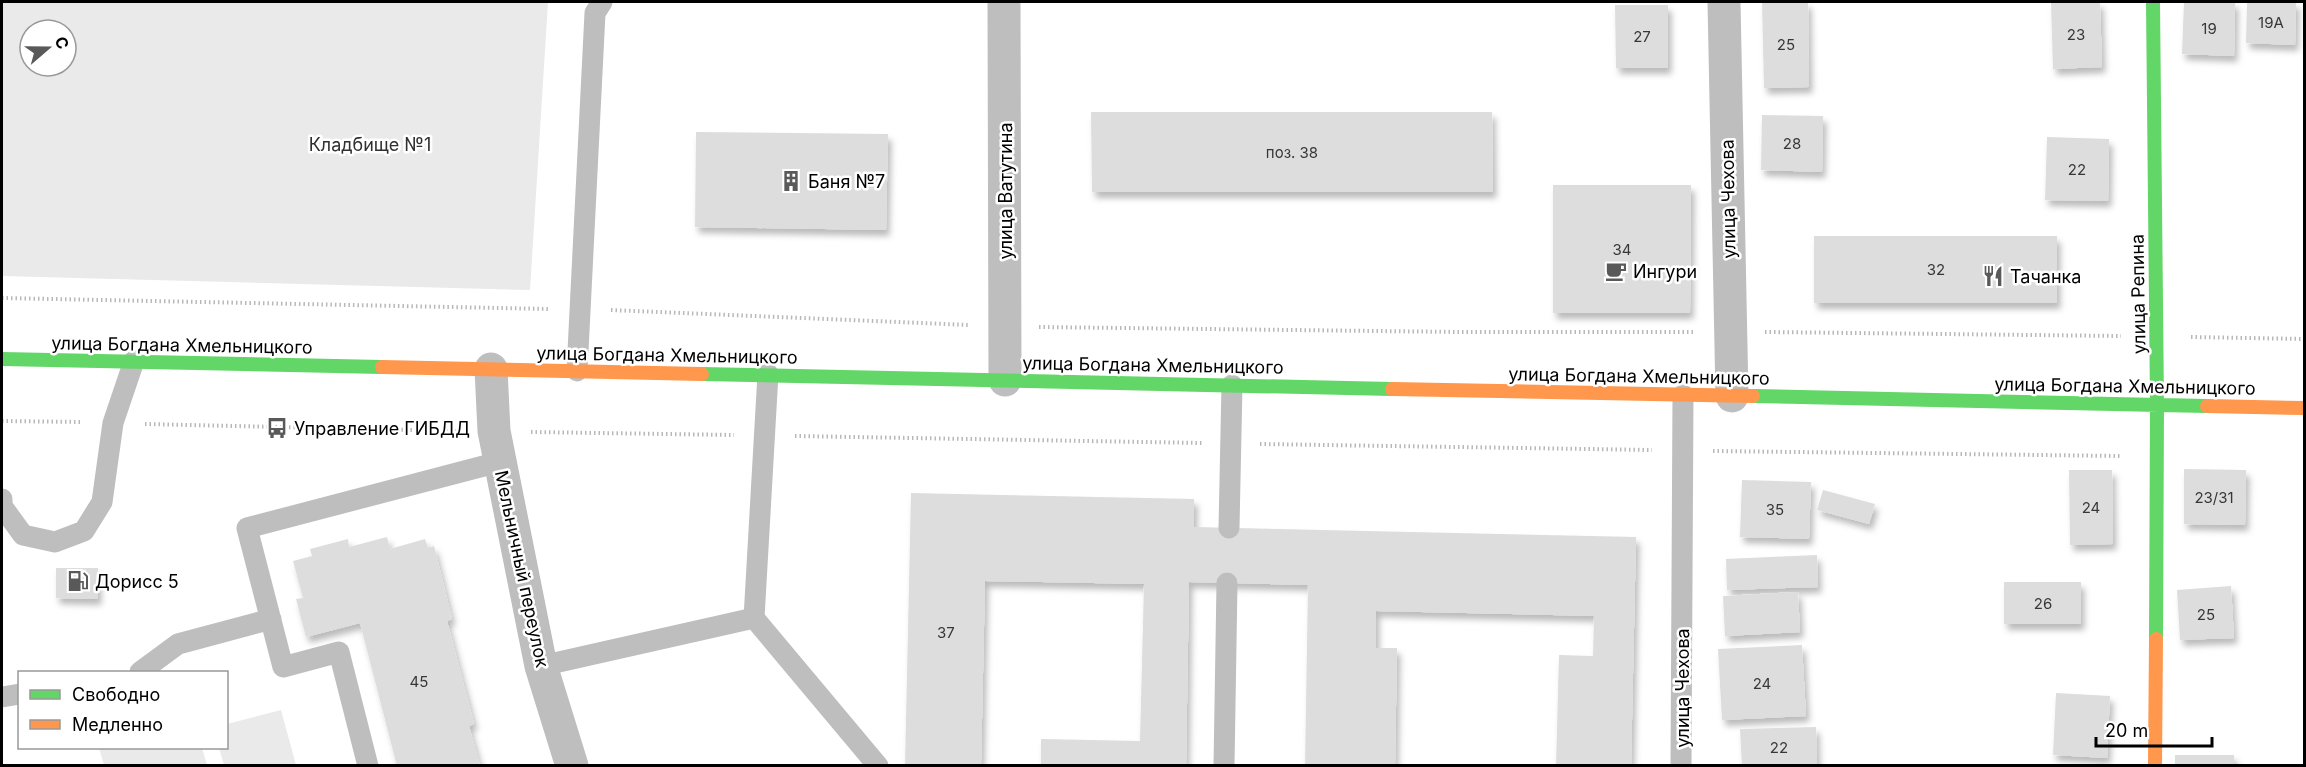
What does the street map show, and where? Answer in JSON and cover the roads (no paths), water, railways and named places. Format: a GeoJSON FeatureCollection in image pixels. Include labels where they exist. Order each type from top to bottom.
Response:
{"type":"FeatureCollection","features":[{"type":"Feature","properties":{"kind":"main road","name":"улица Репина"},"geometry":{"type":"LineString","coordinates":[[2153,2],[2157,405],[2156,765]]}},
{"type":"Feature","properties":{"kind":"main road","name":"улица Богдана Хмельницкого"},"geometry":{"type":"LineString","coordinates":[[2,359],[2304,408]]}},
{"type":"Feature","properties":{"kind":"street","name":"улица Ватутина"},"geometry":{"type":"LineString","coordinates":[[1004,2],[1005,380]]}},
{"type":"Feature","properties":{"kind":"street","name":"улица Чехова"},"geometry":{"type":"LineString","coordinates":[[1724,2],[1732,396]]}},
{"type":"Feature","properties":{"kind":"street","name":"Мельничный переулок"},"geometry":{"type":"LineString","coordinates":[[491,369],[497,446],[541,666],[572,765]]}},
{"type":"Feature","properties":{"kind":"lane"},"geometry":{"type":"LineString","coordinates":[[577,371],[595,13],[602,2]]}},
{"type":"Feature","properties":{"kind":"lane"},"geometry":{"type":"LineString","coordinates":[[2,500],[2,506],[22,535],[54,542],[84,531],[102,502],[113,423],[134,362]]}},
{"type":"Feature","properties":{"kind":"lane"},"geometry":{"type":"LineString","coordinates":[[768,374],[754,618],[878,765]]}},
{"type":"Feature","properties":{"kind":"lane"},"geometry":{"type":"LineString","coordinates":[[1229,528],[1232,385]]}},
{"type":"Feature","properties":{"kind":"lane","name":"улица Чехова"},"geometry":{"type":"LineString","coordinates":[[1681,765],[1683,395]]}},
{"type":"Feature","properties":{"kind":"lane"},"geometry":{"type":"LineString","coordinates":[[369,765],[339,652],[283,667],[247,528],[497,446]]}},
{"type":"Feature","properties":{"kind":"lane"},"geometry":{"type":"LineString","coordinates":[[1224,765],[1227,583]]}},
{"type":"Feature","properties":{"kind":"lane"},"geometry":{"type":"LineString","coordinates":[[541,666],[754,618]]}},
{"type":"Feature","properties":{"kind":"lane"},"geometry":{"type":"LineString","coordinates":[[141,671],[178,644],[271,619]]}},
{"type":"Feature","properties":{"kind":"lane"},"geometry":{"type":"LineString","coordinates":[[2,697],[18,694]]}},
{"type":"Feature","properties":{"kind":"place","name":"Баня №7"},"geometry":{"type":"Point","coordinates":[791,181]}},
{"type":"Feature","properties":{"kind":"place","name":"Ингури"},"geometry":{"type":"Point","coordinates":[1616,271]}},
{"type":"Feature","properties":{"kind":"place","name":"Тачанка"},"geometry":{"type":"Point","coordinates":[1993,276]}},
{"type":"Feature","properties":{"kind":"place","name":"Управление ГИБДД"},"geometry":{"type":"Point","coordinates":[277,428]}},
{"type":"Feature","properties":{"kind":"place","name":"Дориcс 5"},"geometry":{"type":"Point","coordinates":[78,581]}},
{"type":"Feature","properties":{"kind":"park label","name":"Кладбище №1"},"geometry":{"type":"Point","coordinates":[370,144]}}]}
